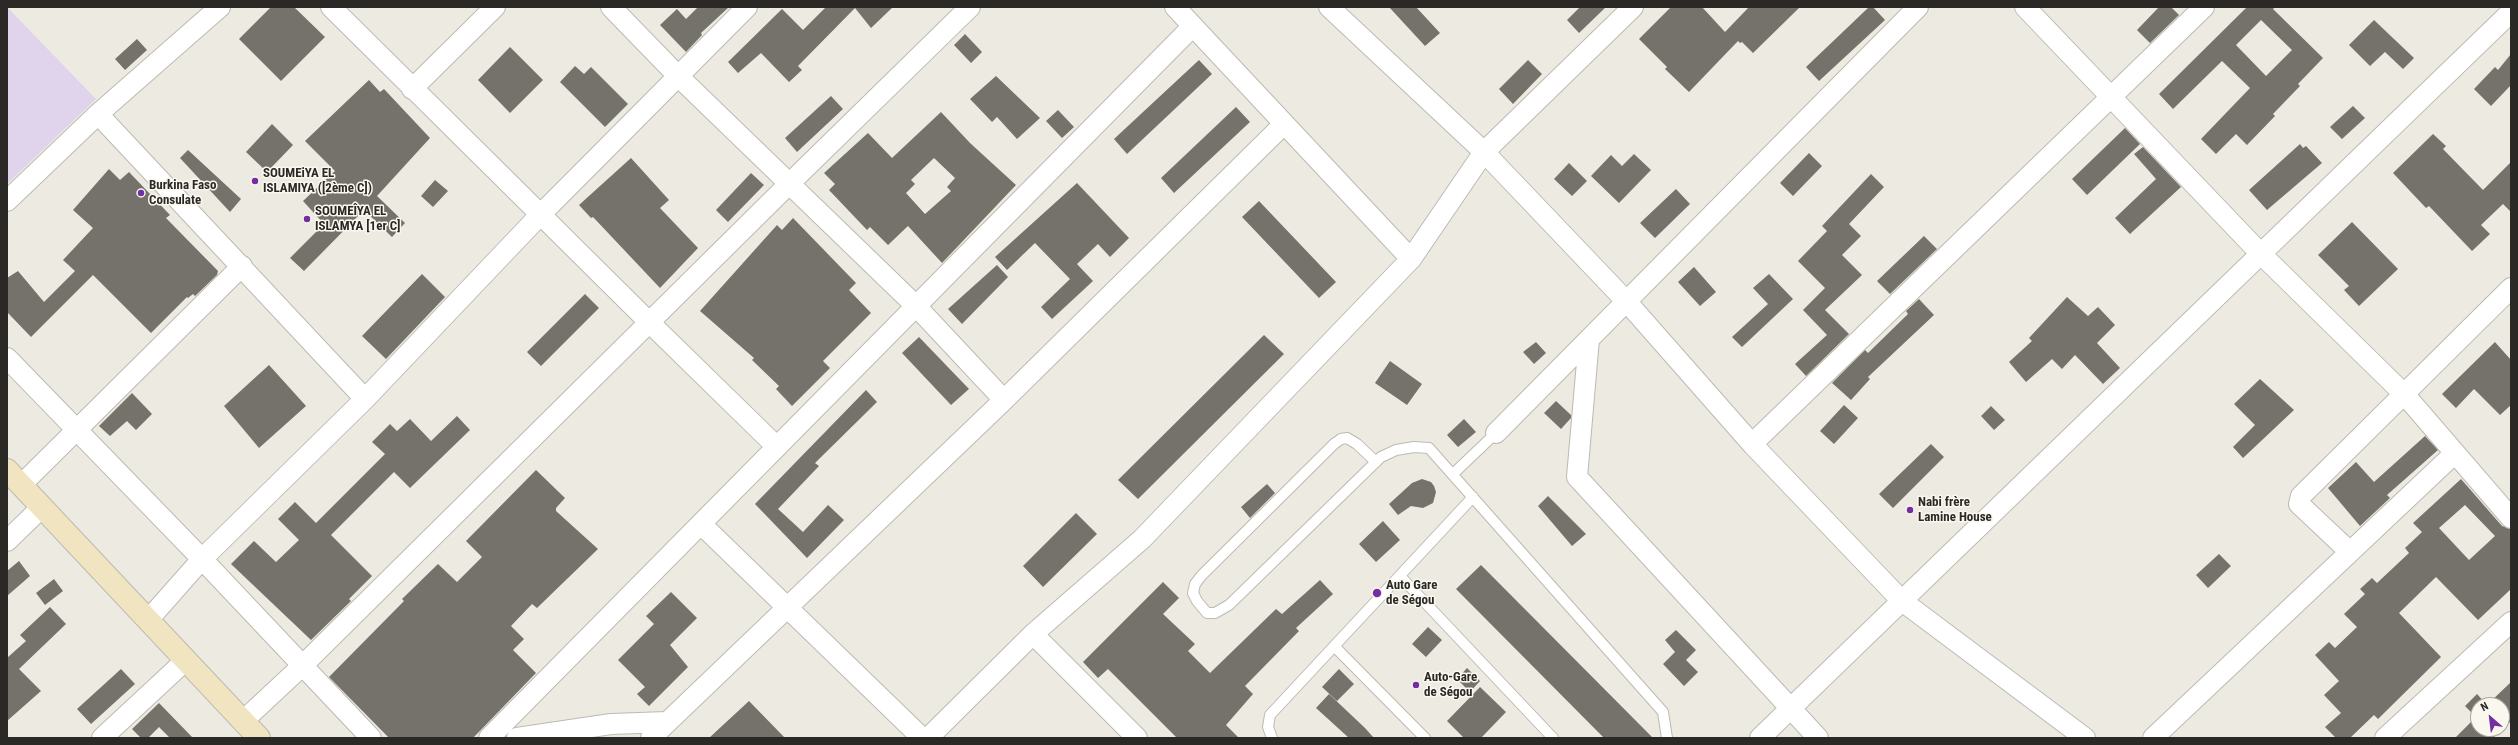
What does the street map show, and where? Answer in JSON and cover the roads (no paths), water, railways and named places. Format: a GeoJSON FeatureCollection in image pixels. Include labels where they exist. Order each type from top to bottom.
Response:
{"type":"FeatureCollection","features":[{"type":"Feature","properties":{"kind":"main road"},"geometry":{"type":"LineString","coordinates":[[14,478],[149,619],[259,738]]}},
{"type":"Feature","properties":{"kind":"street"},"geometry":{"type":"LineString","coordinates":[[7,201],[98,114],[220,7]]}},
{"type":"Feature","properties":{"kind":"street"},"geometry":{"type":"LineString","coordinates":[[331,7],[540,215],[777,446]]}},
{"type":"Feature","properties":{"kind":"street"},"geometry":{"type":"LineString","coordinates":[[412,89],[495,7]]}},
{"type":"Feature","properties":{"kind":"street"},"geometry":{"type":"LineString","coordinates":[[612,7],[679,77],[916,306],[1004,400]]}},
{"type":"Feature","properties":{"kind":"street"},"geometry":{"type":"LineString","coordinates":[[149,619],[202,559],[365,399],[540,215],[747,7]]}},
{"type":"Feature","properties":{"kind":"street"},"geometry":{"type":"LineString","coordinates":[[243,721],[302,666],[970,7]]}},
{"type":"Feature","properties":{"kind":"street"},"geometry":{"type":"LineString","coordinates":[[1175,7],[1411,260]]}},
{"type":"Feature","properties":{"kind":"street"},"geometry":{"type":"LineString","coordinates":[[928,738],[1033,634],[1142,539],[1411,260],[1484,152],[1633,7]]}},
{"type":"Feature","properties":{"kind":"street"},"geometry":{"type":"LineString","coordinates":[[1496,433],[1918,7]]}},
{"type":"Feature","properties":{"kind":"street"},"geometry":{"type":"LineString","coordinates":[[2025,7],[2112,96],[2260,253],[2405,395],[2511,518]]}},
{"type":"Feature","properties":{"kind":"street"},"geometry":{"type":"LineString","coordinates":[[1752,444],[2204,7]]}},
{"type":"Feature","properties":{"kind":"street"},"geometry":{"type":"LineString","coordinates":[[1333,8],[1484,152],[1627,302],[1752,444],[1902,601],[2085,738]]}},
{"type":"Feature","properties":{"kind":"street"},"geometry":{"type":"LineString","coordinates":[[1760,738],[2511,12]]}},
{"type":"Feature","properties":{"kind":"street"},"geometry":{"type":"LineString","coordinates":[[489,738],[1193,26]]}},
{"type":"Feature","properties":{"kind":"street"},"geometry":{"type":"LineString","coordinates":[[98,114],[365,399]]}},
{"type":"Feature","properties":{"kind":"street"},"geometry":{"type":"LineString","coordinates":[[651,738],[1004,400],[1284,124]]}},
{"type":"Feature","properties":{"kind":"street"},"geometry":{"type":"LineString","coordinates":[[14,478],[77,430],[242,266]]}},
{"type":"Feature","properties":{"kind":"street"},"geometry":{"type":"LineString","coordinates":[[2350,552],[2299,504],[2301,496],[2405,395],[2511,288]]}},
{"type":"Feature","properties":{"kind":"street"},"geometry":{"type":"LineString","coordinates":[[1589,339],[1577,477],[1818,738]]}},
{"type":"Feature","properties":{"kind":"street"},"geometry":{"type":"LineString","coordinates":[[7,358],[202,559],[371,738]]}},
{"type":"Feature","properties":{"kind":"street"},"geometry":{"type":"LineString","coordinates":[[2153,738],[2455,453]]}},
{"type":"Feature","properties":{"kind":"street"},"geometry":{"type":"LineString","coordinates":[[7,540],[42,507]]}},
{"type":"Feature","properties":{"kind":"street"},"geometry":{"type":"LineString","coordinates":[[701,524],[922,738]]}},
{"type":"Feature","properties":{"kind":"street"},"geometry":{"type":"LineString","coordinates":[[2385,738],[2511,622]]}},
{"type":"Feature","properties":{"kind":"street"},"geometry":{"type":"LineString","coordinates":[[1033,634],[1138,738]]}},
{"type":"Feature","properties":{"kind":"street"},"geometry":{"type":"LineString","coordinates":[[102,738],[186,660]]}},
{"type":"Feature","properties":{"kind":"street"},"geometry":{"type":"LineString","coordinates":[[517,738],[611,724],[667,722]]}},
{"type":"Feature","properties":{"kind":"lane"},"geometry":{"type":"LineString","coordinates":[[1453,474],[1496,433]]}},
{"type":"Feature","properties":{"kind":"lane"},"geometry":{"type":"LineString","coordinates":[[1376,462],[1357,444],[1347,438],[1340,439],[1202,575],[1195,584],[1193,593],[1197,601],[1207,613],[1215,613],[1229,605],[1376,462],[1396,450],[1414,447],[1429,448],[1663,712],[1667,738]]}},
{"type":"Feature","properties":{"kind":"lane"},"geometry":{"type":"LineString","coordinates":[[1272,738],[1268,727],[1270,715],[1473,497]]}},
{"type":"Feature","properties":{"kind":"lane"},"geometry":{"type":"LineString","coordinates":[[1400,576],[1553,738]]}},
{"type":"Feature","properties":{"kind":"lane"},"geometry":{"type":"LineString","coordinates":[[1334,646],[1425,738]]}},
{"type":"Feature","properties":{"kind":"place","name":"SOUMEiYA EL ISLAMIYA ([2ème C])"},"geometry":{"type":"Point","coordinates":[255,181]}},
{"type":"Feature","properties":{"kind":"place","name":"Burkina Faso Consulate"},"geometry":{"type":"Point","coordinates":[141,193]}},
{"type":"Feature","properties":{"kind":"place","name":"SOUMEÎYA EL ISLAMYA [1er C]"},"geometry":{"type":"Point","coordinates":[307,219]}},
{"type":"Feature","properties":{"kind":"place","name":"Nabi frère Lamine House"},"geometry":{"type":"Point","coordinates":[1910,510]}},
{"type":"Feature","properties":{"kind":"place","name":"Auto Gare de Ségou"},"geometry":{"type":"Point","coordinates":[1377,593]}},
{"type":"Feature","properties":{"kind":"place","name":"Auto-Gare de Ségou"},"geometry":{"type":"Point","coordinates":[1416,685]}}]}
